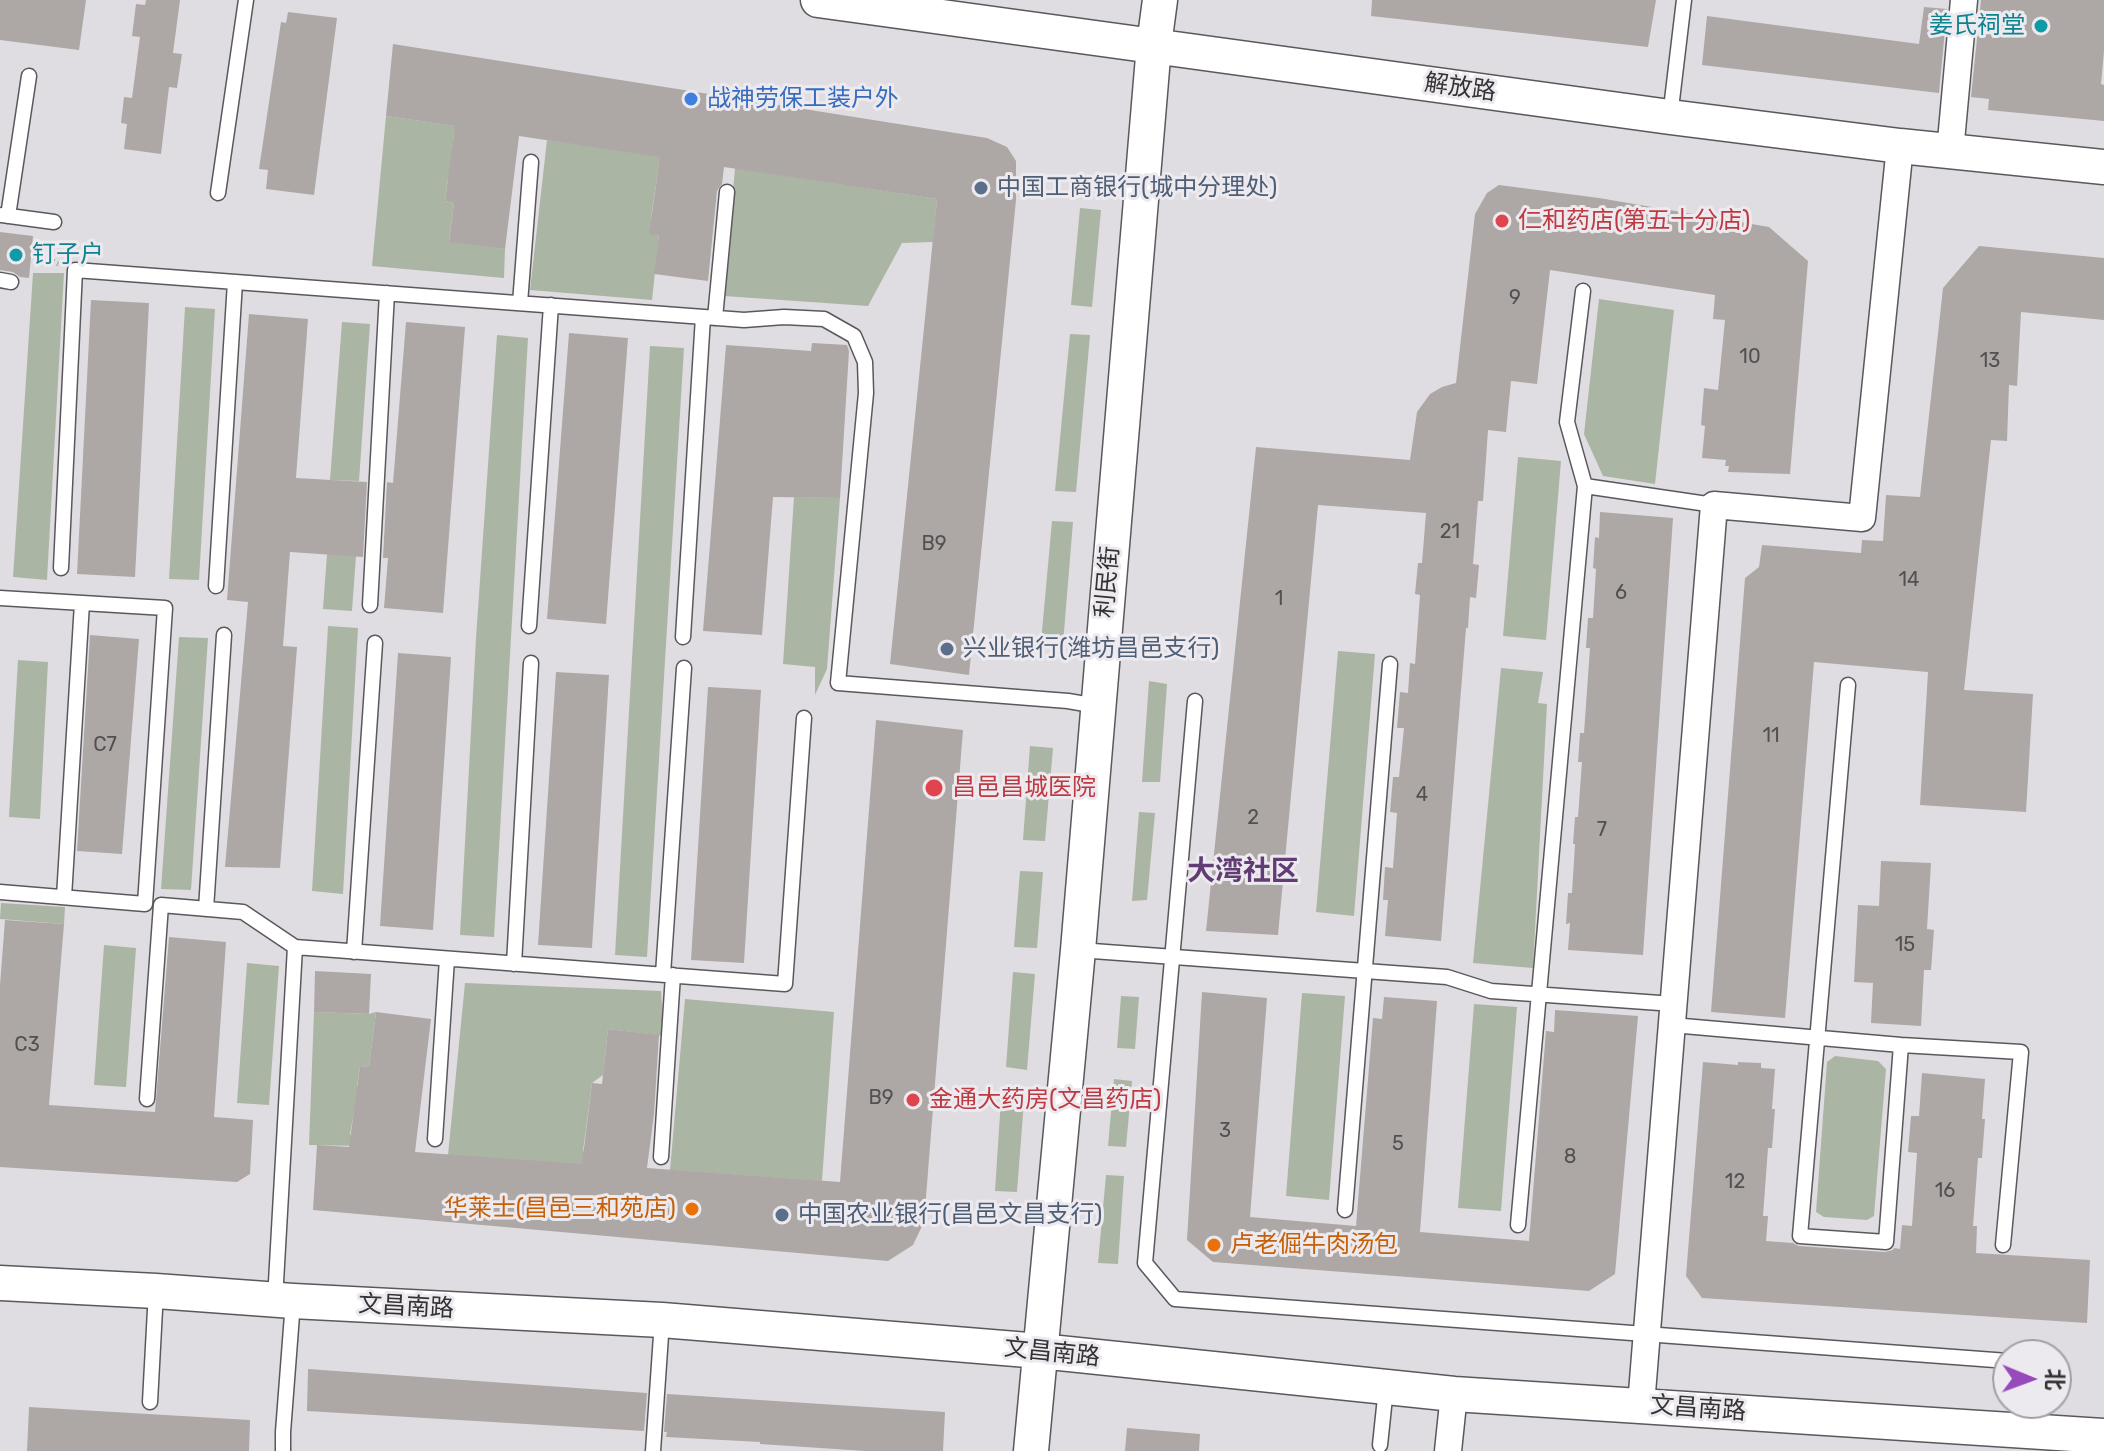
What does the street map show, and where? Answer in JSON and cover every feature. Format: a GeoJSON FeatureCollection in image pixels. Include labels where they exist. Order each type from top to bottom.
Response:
{"type":"FeatureCollection","features":[{"type":"Feature","properties":{"kind":"street","name":"解放路"},"geometry":{"type":"LineString","coordinates":[[818,0],[1670,117],[1950,152],[2104,167]]}},
{"type":"Feature","properties":{"kind":"street","name":"利民街"},"geometry":{"type":"LineString","coordinates":[[1031,1451],[1078,950],[1160,0]]}},
{"type":"Feature","properties":{"kind":"street"},"geometry":{"type":"LineString","coordinates":[[1950,152],[1964,0]]}},
{"type":"Feature","properties":{"kind":"street"},"geometry":{"type":"LineString","coordinates":[[1641,1405],[1714,505],[1862,518],[1900,146]]}},
{"type":"Feature","properties":{"kind":"street","name":"文昌南路"},"geometry":{"type":"LineString","coordinates":[[0,1283],[662,1320],[1040,1351],[1454,1394],[2104,1436]]}},
{"type":"Feature","properties":{"kind":"street"},"geometry":{"type":"LineString","coordinates":[[1448,1451],[1454,1394]]}},
{"type":"Feature","properties":{"kind":"lane"},"geometry":{"type":"LineString","coordinates":[[218,193],[246,0]]}},
{"type":"Feature","properties":{"kind":"lane"},"geometry":{"type":"LineString","coordinates":[[1670,117],[1684,0]]}},
{"type":"Feature","properties":{"kind":"lane"},"geometry":{"type":"LineString","coordinates":[[29,76],[4,216],[54,222]]}},
{"type":"Feature","properties":{"kind":"lane"},"geometry":{"type":"LineString","coordinates":[[520,303],[531,162]]}},
{"type":"Feature","properties":{"kind":"lane"},"geometry":{"type":"LineString","coordinates":[[683,637],[709,317],[727,192]]}},
{"type":"Feature","properties":{"kind":"lane"},"geometry":{"type":"LineString","coordinates":[[61,568],[75,270],[744,320],[784,317],[824,319],[854,336],[865,362],[866,393],[838,683],[1068,701],[1097,706]]}},
{"type":"Feature","properties":{"kind":"lane"},"geometry":{"type":"LineString","coordinates":[[216,586],[235,282]]}},
{"type":"Feature","properties":{"kind":"lane"},"geometry":{"type":"LineString","coordinates":[[1518,1225],[1585,486],[1567,422],[1583,291]]}},
{"type":"Feature","properties":{"kind":"lane"},"geometry":{"type":"LineString","coordinates":[[370,605],[387,293]]}},
{"type":"Feature","properties":{"kind":"lane"},"geometry":{"type":"LineString","coordinates":[[529,626],[551,305]]}},
{"type":"Feature","properties":{"kind":"lane"},"geometry":{"type":"LineString","coordinates":[[1585,486],[1714,505]]}},
{"type":"Feature","properties":{"kind":"lane"},"geometry":{"type":"LineString","coordinates":[[0,598],[165,608],[145,904],[0,892]]}},
{"type":"Feature","properties":{"kind":"lane"},"geometry":{"type":"LineString","coordinates":[[64,897],[82,603]]}},
{"type":"Feature","properties":{"kind":"lane"},"geometry":{"type":"LineString","coordinates":[[206,909],[224,635]]}},
{"type":"Feature","properties":{"kind":"lane"},"geometry":{"type":"LineString","coordinates":[[354,952],[375,643]]}},
{"type":"Feature","properties":{"kind":"lane"},"geometry":{"type":"LineString","coordinates":[[514,964],[531,663]]}},
{"type":"Feature","properties":{"kind":"lane"},"geometry":{"type":"LineString","coordinates":[[1345,1210],[1390,664]]}},
{"type":"Feature","properties":{"kind":"lane"},"geometry":{"type":"LineString","coordinates":[[661,1157],[684,668]]}},
{"type":"Feature","properties":{"kind":"lane"},"geometry":{"type":"LineString","coordinates":[[1848,685],[1800,1236],[1886,1242],[1901,1045]]}},
{"type":"Feature","properties":{"kind":"lane"},"geometry":{"type":"LineString","coordinates":[[1195,701],[1145,1263],[1175,1299],[1992,1360]]}},
{"type":"Feature","properties":{"kind":"lane"},"geometry":{"type":"LineString","coordinates":[[147,1099],[161,905],[243,912],[295,947],[785,984],[804,718]]}},
{"type":"Feature","properties":{"kind":"lane"},"geometry":{"type":"LineString","coordinates":[[283,1451],[284,1301],[295,947]]}},
{"type":"Feature","properties":{"kind":"lane"},"geometry":{"type":"LineString","coordinates":[[1078,950],[1447,977],[1491,991],[1539,994],[1817,1038],[2021,1052],[2003,1245]]}},
{"type":"Feature","properties":{"kind":"lane"},"geometry":{"type":"LineString","coordinates":[[435,1139],[447,959]]}},
{"type":"Feature","properties":{"kind":"lane"},"geometry":{"type":"LineString","coordinates":[[150,1402],[156,1291]]}},
{"type":"Feature","properties":{"kind":"lane"},"geometry":{"type":"LineString","coordinates":[[653,1451],[662,1320]]}},
{"type":"Feature","properties":{"kind":"lane"},"geometry":{"type":"LineString","coordinates":[[1380,1445],[1386,1388]]}},
{"type":"Feature","properties":{"kind":"path"},"geometry":{"type":"LineString","coordinates":[[54,222],[52,261],[75,270]]}},
{"type":"Feature","properties":{"kind":"green space"},"geometry":{"type":"Polygon","coordinates":[[[386,116],[463,127],[454,133],[452,153],[457,179],[448,178],[445,201],[454,203],[449,241],[505,249],[504,278],[372,266],[386,116]]]}},
{"type":"Feature","properties":{"kind":"green space"},"geometry":{"type":"Polygon","coordinates":[[[547,140],[670,157],[659,165],[652,211],[650,233],[659,235],[652,300],[530,290],[547,140]]]}},
{"type":"Feature","properties":{"kind":"green space"},"geometry":{"type":"Polygon","coordinates":[[[735,168],[937,199],[933,242],[902,243],[868,306],[724,296],[735,168]]]}},
{"type":"Feature","properties":{"kind":"green space"},"geometry":{"type":"Polygon","coordinates":[[[1080,208],[1101,210],[1092,307],[1071,305],[1080,208]]]}},
{"type":"Feature","properties":{"kind":"green space"},"geometry":{"type":"Polygon","coordinates":[[[33,273],[64,273],[47,580],[13,577],[33,273]]]}},
{"type":"Feature","properties":{"kind":"green space"},"geometry":{"type":"Polygon","coordinates":[[[1599,299],[1674,310],[1655,484],[1603,476],[1584,434],[1599,299]]]}},
{"type":"Feature","properties":{"kind":"green space"},"geometry":{"type":"Polygon","coordinates":[[[185,307],[215,309],[199,580],[169,579],[185,307]]]}},
{"type":"Feature","properties":{"kind":"green space"},"geometry":{"type":"Polygon","coordinates":[[[342,322],[370,324],[359,481],[330,480],[342,322]]]}},
{"type":"Feature","properties":{"kind":"green space"},"geometry":{"type":"Polygon","coordinates":[[[1070,334],[1090,335],[1076,492],[1055,491],[1070,334]]]}},
{"type":"Feature","properties":{"kind":"green space"},"geometry":{"type":"Polygon","coordinates":[[[497,335],[528,338],[494,937],[460,935],[497,335]]]}},
{"type":"Feature","properties":{"kind":"green space"},"geometry":{"type":"Polygon","coordinates":[[[650,346],[684,348],[647,957],[615,955],[650,346]]]}},
{"type":"Feature","properties":{"kind":"green space"},"geometry":{"type":"Polygon","coordinates":[[[1518,457],[1561,461],[1546,640],[1503,636],[1518,457]]]}},
{"type":"Feature","properties":{"kind":"green space"},"geometry":{"type":"Polygon","coordinates":[[[794,497],[840,498],[827,669],[815,695],[815,667],[783,664],[794,497]]]}},
{"type":"Feature","properties":{"kind":"green space"},"geometry":{"type":"Polygon","coordinates":[[[1052,521],[1073,522],[1063,644],[1041,642],[1052,521]]]}},
{"type":"Feature","properties":{"kind":"green space"},"geometry":{"type":"Polygon","coordinates":[[[327,554],[356,556],[352,611],[323,609],[327,554]]]}},
{"type":"Feature","properties":{"kind":"green space"},"geometry":{"type":"Polygon","coordinates":[[[328,626],[358,628],[343,894],[312,891],[328,626]]]}},
{"type":"Feature","properties":{"kind":"green space"},"geometry":{"type":"Polygon","coordinates":[[[179,637],[208,638],[191,890],[161,889],[179,637]]]}},
{"type":"Feature","properties":{"kind":"green space"},"geometry":{"type":"Polygon","coordinates":[[[1338,651],[1375,654],[1354,916],[1316,912],[1338,651]]]}},
{"type":"Feature","properties":{"kind":"green space"},"geometry":{"type":"Polygon","coordinates":[[[18,660],[48,662],[40,819],[9,817],[18,660]]]}},
{"type":"Feature","properties":{"kind":"green space"},"geometry":{"type":"Polygon","coordinates":[[[1501,668],[1543,672],[1538,703],[1547,704],[1533,968],[1473,963],[1501,668]]]}},
{"type":"Feature","properties":{"kind":"green space"},"geometry":{"type":"Polygon","coordinates":[[[1149,681],[1167,684],[1160,782],[1142,782],[1149,681]]]}},
{"type":"Feature","properties":{"kind":"green space"},"geometry":{"type":"Polygon","coordinates":[[[1030,746],[1053,748],[1045,841],[1023,840],[1030,746]]]}},
{"type":"Feature","properties":{"kind":"green space"},"geometry":{"type":"Polygon","coordinates":[[[1139,812],[1155,813],[1147,900],[1132,901],[1139,812]]]}},
{"type":"Feature","properties":{"kind":"green space"},"geometry":{"type":"Polygon","coordinates":[[[1020,871],[1043,872],[1037,948],[1014,947],[1020,871]]]}},
{"type":"Feature","properties":{"kind":"green space"},"geometry":{"type":"Polygon","coordinates":[[[1,903],[65,907],[64,924],[0,919],[1,903]]]}},
{"type":"Feature","properties":{"kind":"green space"},"geometry":{"type":"Polygon","coordinates":[[[104,945],[136,948],[126,1087],[94,1085],[104,945]]]}},
{"type":"Feature","properties":{"kind":"green space"},"geometry":{"type":"Polygon","coordinates":[[[247,963],[279,966],[269,1105],[237,1103],[247,963]]]}},
{"type":"Feature","properties":{"kind":"green space"},"geometry":{"type":"Polygon","coordinates":[[[1013,972],[1035,974],[1027,1070],[1006,1067],[1013,972]]]}},
{"type":"Feature","properties":{"kind":"green space"},"geometry":{"type":"Polygon","coordinates":[[[465,983],[661,991],[664,1036],[608,1029],[603,1075],[592,1083],[583,1151],[592,1153],[591,1166],[448,1155],[465,983]]]}},
{"type":"Feature","properties":{"kind":"green space"},"geometry":{"type":"Polygon","coordinates":[[[1302,993],[1345,996],[1329,1200],[1286,1196],[1302,993]]]}},
{"type":"Feature","properties":{"kind":"green space"},"geometry":{"type":"Polygon","coordinates":[[[1121,996],[1139,997],[1135,1049],[1117,1048],[1121,996]]]}},
{"type":"Feature","properties":{"kind":"green space"},"geometry":{"type":"Polygon","coordinates":[[[685,999],[834,1012],[822,1181],[670,1170],[685,999]]]}},
{"type":"Feature","properties":{"kind":"green space"},"geometry":{"type":"Polygon","coordinates":[[[1474,1004],[1517,1007],[1501,1211],[1458,1208],[1474,1004]]]}},
{"type":"Feature","properties":{"kind":"green space"},"geometry":{"type":"Polygon","coordinates":[[[314,1012],[376,1012],[369,1067],[360,1066],[357,1086],[363,1113],[354,1112],[350,1134],[359,1146],[309,1145],[314,1012]]]}},
{"type":"Feature","properties":{"kind":"green space"},"geometry":{"type":"Polygon","coordinates":[[[1835,1056],[1878,1061],[1886,1069],[1874,1216],[1867,1220],[1824,1217],[1816,1212],[1827,1062],[1835,1056]]]}},
{"type":"Feature","properties":{"kind":"green space"},"geometry":{"type":"Polygon","coordinates":[[[1114,1079],[1132,1081],[1126,1147],[1108,1146],[1114,1079]]]}},
{"type":"Feature","properties":{"kind":"green space"},"geometry":{"type":"Polygon","coordinates":[[[1001,1099],[1024,1101],[1017,1192],[995,1191],[1001,1099]]]}},
{"type":"Feature","properties":{"kind":"green space"},"geometry":{"type":"Polygon","coordinates":[[[1106,1175],[1124,1176],[1118,1264],[1098,1263],[1106,1175]]]}},
{"type":"Feature","properties":{"kind":"building"},"geometry":{"type":"Polygon","coordinates":[[[0,0],[86,0],[79,50],[0,40],[0,0]]]}},
{"type":"Feature","properties":{"kind":"building"},"geometry":{"type":"Polygon","coordinates":[[[146,0],[180,0],[173,53],[182,54],[177,88],[169,87],[161,154],[124,149],[127,124],[121,123],[124,97],[132,98],[140,37],[132,36],[136,4],[145,5],[146,0]]]}},
{"type":"Feature","properties":{"kind":"building"},"geometry":{"type":"Polygon","coordinates":[[[1372,0],[1656,0],[1648,47],[1371,16],[1372,0]]]}},
{"type":"Feature","properties":{"kind":"building"},"geometry":{"type":"Polygon","coordinates":[[[1981,0],[2104,0],[2101,84],[2104,85],[2104,121],[1988,110],[1989,99],[1971,97],[1981,0]]]}},
{"type":"Feature","properties":{"kind":"building"},"geometry":{"type":"Polygon","coordinates":[[[1924,7],[1947,9],[1939,93],[1702,65],[1707,16],[1919,44],[1924,7]]]}},
{"type":"Feature","properties":{"kind":"building"},"geometry":{"type":"Polygon","coordinates":[[[288,12],[337,18],[314,195],[266,189],[268,170],[259,169],[281,22],[286,23],[288,12]]]}},
{"type":"Feature","properties":{"kind":"building"},"geometry":{"type":"Polygon","coordinates":[[[393,44],[987,138],[1007,147],[1016,161],[1016,200],[969,675],[890,664],[937,199],[724,167],[722,184],[717,191],[708,281],[654,274],[659,235],[649,234],[660,157],[519,136],[505,249],[449,242],[454,203],[445,201],[455,126],[386,116],[393,44]]]}},
{"type":"Feature","properties":{"kind":"building"},"geometry":{"type":"Polygon","coordinates":[[[1499,185],[1599,198],[1769,227],[1808,261],[1790,474],[1728,472],[1726,460],[1702,458],[1704,388],[1718,390],[1725,320],[1713,319],[1715,295],[1550,270],[1537,384],[1511,381],[1506,432],[1488,430],[1483,501],[1478,501],[1473,564],[1479,565],[1476,598],[1470,597],[1466,628],[1441,941],[1385,936],[1388,900],[1383,900],[1385,867],[1393,868],[1397,813],[1390,812],[1393,777],[1399,777],[1404,728],[1397,728],[1400,692],[1408,693],[1410,663],[1415,664],[1420,595],[1415,594],[1418,563],[1422,563],[1426,513],[1318,505],[1278,935],[1206,931],[1256,447],[1410,460],[1417,412],[1430,394],[1456,383],[1475,214],[1487,193],[1499,185]]]}},
{"type":"Feature","properties":{"kind":"building","name":"钉子户"},"geometry":{"type":"Polygon","coordinates":[[[0,232],[33,236],[29,278],[0,270],[0,232]]]}},
{"type":"Feature","properties":{"kind":"building"},"geometry":{"type":"Polygon","coordinates":[[[1979,246],[2104,258],[2104,320],[2021,312],[2017,386],[2009,385],[2007,441],[1991,440],[1964,690],[2033,694],[2026,812],[1920,805],[1928,672],[1814,662],[1785,1018],[1711,1012],[1745,578],[1759,567],[1762,545],[1861,553],[1862,540],[1883,541],[1886,495],[1920,497],[1943,288],[1979,246]]]}},
{"type":"Feature","properties":{"kind":"building"},"geometry":{"type":"Polygon","coordinates":[[[91,300],[149,303],[135,577],[77,574],[91,300]]]}},
{"type":"Feature","properties":{"kind":"building"},"geometry":{"type":"Polygon","coordinates":[[[249,314],[308,319],[296,478],[367,482],[363,557],[290,552],[283,646],[297,647],[280,868],[225,867],[248,602],[227,600],[249,314]]]}},
{"type":"Feature","properties":{"kind":"building"},"geometry":{"type":"Polygon","coordinates":[[[406,322],[465,327],[443,613],[384,608],[388,558],[383,558],[387,482],[393,483],[406,322]]]}},
{"type":"Feature","properties":{"kind":"building"},"geometry":{"type":"Polygon","coordinates":[[[569,333],[628,338],[606,624],[547,619],[569,333]]]}},
{"type":"Feature","properties":{"kind":"building"},"geometry":{"type":"Polygon","coordinates":[[[812,343],[847,345],[849,351],[840,498],[773,497],[762,635],[703,631],[726,345],[811,351],[812,343]]]}},
{"type":"Feature","properties":{"kind":"building"},"geometry":{"type":"Polygon","coordinates":[[[1600,512],[1673,518],[1643,955],[1568,950],[1568,893],[1572,893],[1575,817],[1578,817],[1582,762],[1578,762],[1580,733],[1584,733],[1590,648],[1586,648],[1588,618],[1593,618],[1595,537],[1599,538],[1600,512]]]}},
{"type":"Feature","properties":{"kind":"building"},"geometry":{"type":"Polygon","coordinates":[[[90,635],[139,639],[122,854],[77,851],[90,635]]]}},
{"type":"Feature","properties":{"kind":"building"},"geometry":{"type":"Polygon","coordinates":[[[398,653],[451,657],[433,930],[380,926],[398,653]]]}},
{"type":"Feature","properties":{"kind":"building"},"geometry":{"type":"Polygon","coordinates":[[[556,672],[609,675],[592,948],[538,945],[556,672]]]}},
{"type":"Feature","properties":{"kind":"building"},"geometry":{"type":"Polygon","coordinates":[[[708,687],[761,690],[744,963],[691,960],[708,687]]]}},
{"type":"Feature","properties":{"kind":"building"},"geometry":{"type":"Polygon","coordinates":[[[876,720],[963,730],[924,1222],[913,1245],[888,1261],[313,1210],[317,1145],[349,1147],[360,1066],[369,1067],[376,1012],[431,1019],[415,1152],[582,1164],[592,1083],[602,1084],[608,1029],[659,1035],[647,1168],[840,1182],[876,720]]]}},
{"type":"Feature","properties":{"kind":"building"},"geometry":{"type":"Polygon","coordinates":[[[1881,861],[1931,863],[1927,929],[1934,930],[1931,970],[1924,970],[1921,1026],[1871,1023],[1873,983],[1854,982],[1858,905],[1879,906],[1881,861]]]}},
{"type":"Feature","properties":{"kind":"building"},"geometry":{"type":"Polygon","coordinates":[[[5,920],[64,924],[49,1105],[155,1112],[169,937],[226,942],[214,1117],[253,1120],[250,1174],[237,1182],[0,1167],[0,985],[5,920]]]}},
{"type":"Feature","properties":{"kind":"building"},"geometry":{"type":"Polygon","coordinates":[[[315,971],[371,974],[369,1014],[314,1012],[315,971]]]}},
{"type":"Feature","properties":{"kind":"building"},"geometry":{"type":"Polygon","coordinates":[[[1202,992],[1267,998],[1250,1217],[1356,1226],[1373,1018],[1382,1019],[1384,997],[1437,1001],[1420,1232],[1529,1241],[1546,1031],[1554,1032],[1555,1010],[1638,1016],[1615,1274],[1589,1291],[1213,1262],[1187,1240],[1202,992]]]}},
{"type":"Feature","properties":{"kind":"building"},"geometry":{"type":"Polygon","coordinates":[[[1703,1062],[1761,1063],[1761,1068],[1775,1069],[1772,1148],[1768,1148],[1763,1216],[1768,1216],[1766,1241],[1885,1252],[1900,1249],[1902,1225],[1912,1226],[1917,1153],[1908,1152],[1911,1116],[1919,1116],[1922,1073],[1985,1079],[1982,1158],[1978,1158],[1973,1226],[1977,1226],[1976,1253],[2090,1260],[2087,1323],[1702,1298],[1686,1276],[1703,1062]]]}},
{"type":"Feature","properties":{"kind":"building"},"geometry":{"type":"Polygon","coordinates":[[[308,1369],[647,1393],[644,1431],[307,1411],[308,1369]]]}},
{"type":"Feature","properties":{"kind":"building"},"geometry":{"type":"Polygon","coordinates":[[[667,1394],[945,1412],[943,1451],[865,1451],[666,1437],[667,1394]]]}},
{"type":"Feature","properties":{"kind":"building"},"geometry":{"type":"Polygon","coordinates":[[[29,1407],[250,1420],[249,1451],[27,1451],[29,1407]]]}},
{"type":"Feature","properties":{"kind":"building"},"geometry":{"type":"Polygon","coordinates":[[[1127,1428],[1200,1434],[1199,1451],[1125,1451],[1127,1428]]]}},
{"type":"Feature","properties":{"kind":"place","name":"姜氏祠堂"},"geometry":{"type":"Point","coordinates":[2041,26]}},
{"type":"Feature","properties":{"kind":"place","name":"战神劳保工装户外"},"geometry":{"type":"Point","coordinates":[691,99]}},
{"type":"Feature","properties":{"kind":"place","name":"中国工商银行(城中分理处)"},"geometry":{"type":"Point","coordinates":[981,188]}},
{"type":"Feature","properties":{"kind":"place","name":"仁和药店(第五十分店)"},"geometry":{"type":"Point","coordinates":[1502,221]}},
{"type":"Feature","properties":{"kind":"place","name":"钉子户"},"geometry":{"type":"Point","coordinates":[16,255]}},
{"type":"Feature","properties":{"kind":"place","name":"兴业银行(潍坊昌邑支行)"},"geometry":{"type":"Point","coordinates":[947,649]}},
{"type":"Feature","properties":{"kind":"place","name":"昌邑昌城医院"},"geometry":{"type":"Point","coordinates":[934,788]}},
{"type":"Feature","properties":{"kind":"place","name":"金通大药房(文昌药店)"},"geometry":{"type":"Point","coordinates":[913,1100]}},
{"type":"Feature","properties":{"kind":"place","name":"华莱士(昌邑三和苑店)"},"geometry":{"type":"Point","coordinates":[692,1209]}},
{"type":"Feature","properties":{"kind":"place","name":"中国农业银行(昌邑文昌支行)"},"geometry":{"type":"Point","coordinates":[782,1215]}},
{"type":"Feature","properties":{"kind":"place","name":"卢老倔牛肉汤包"},"geometry":{"type":"Point","coordinates":[1214,1245]}},
{"type":"Feature","properties":{"kind":"district","name":"大湾社区"},"geometry":{"type":"Point","coordinates":[1243,872]}}]}
